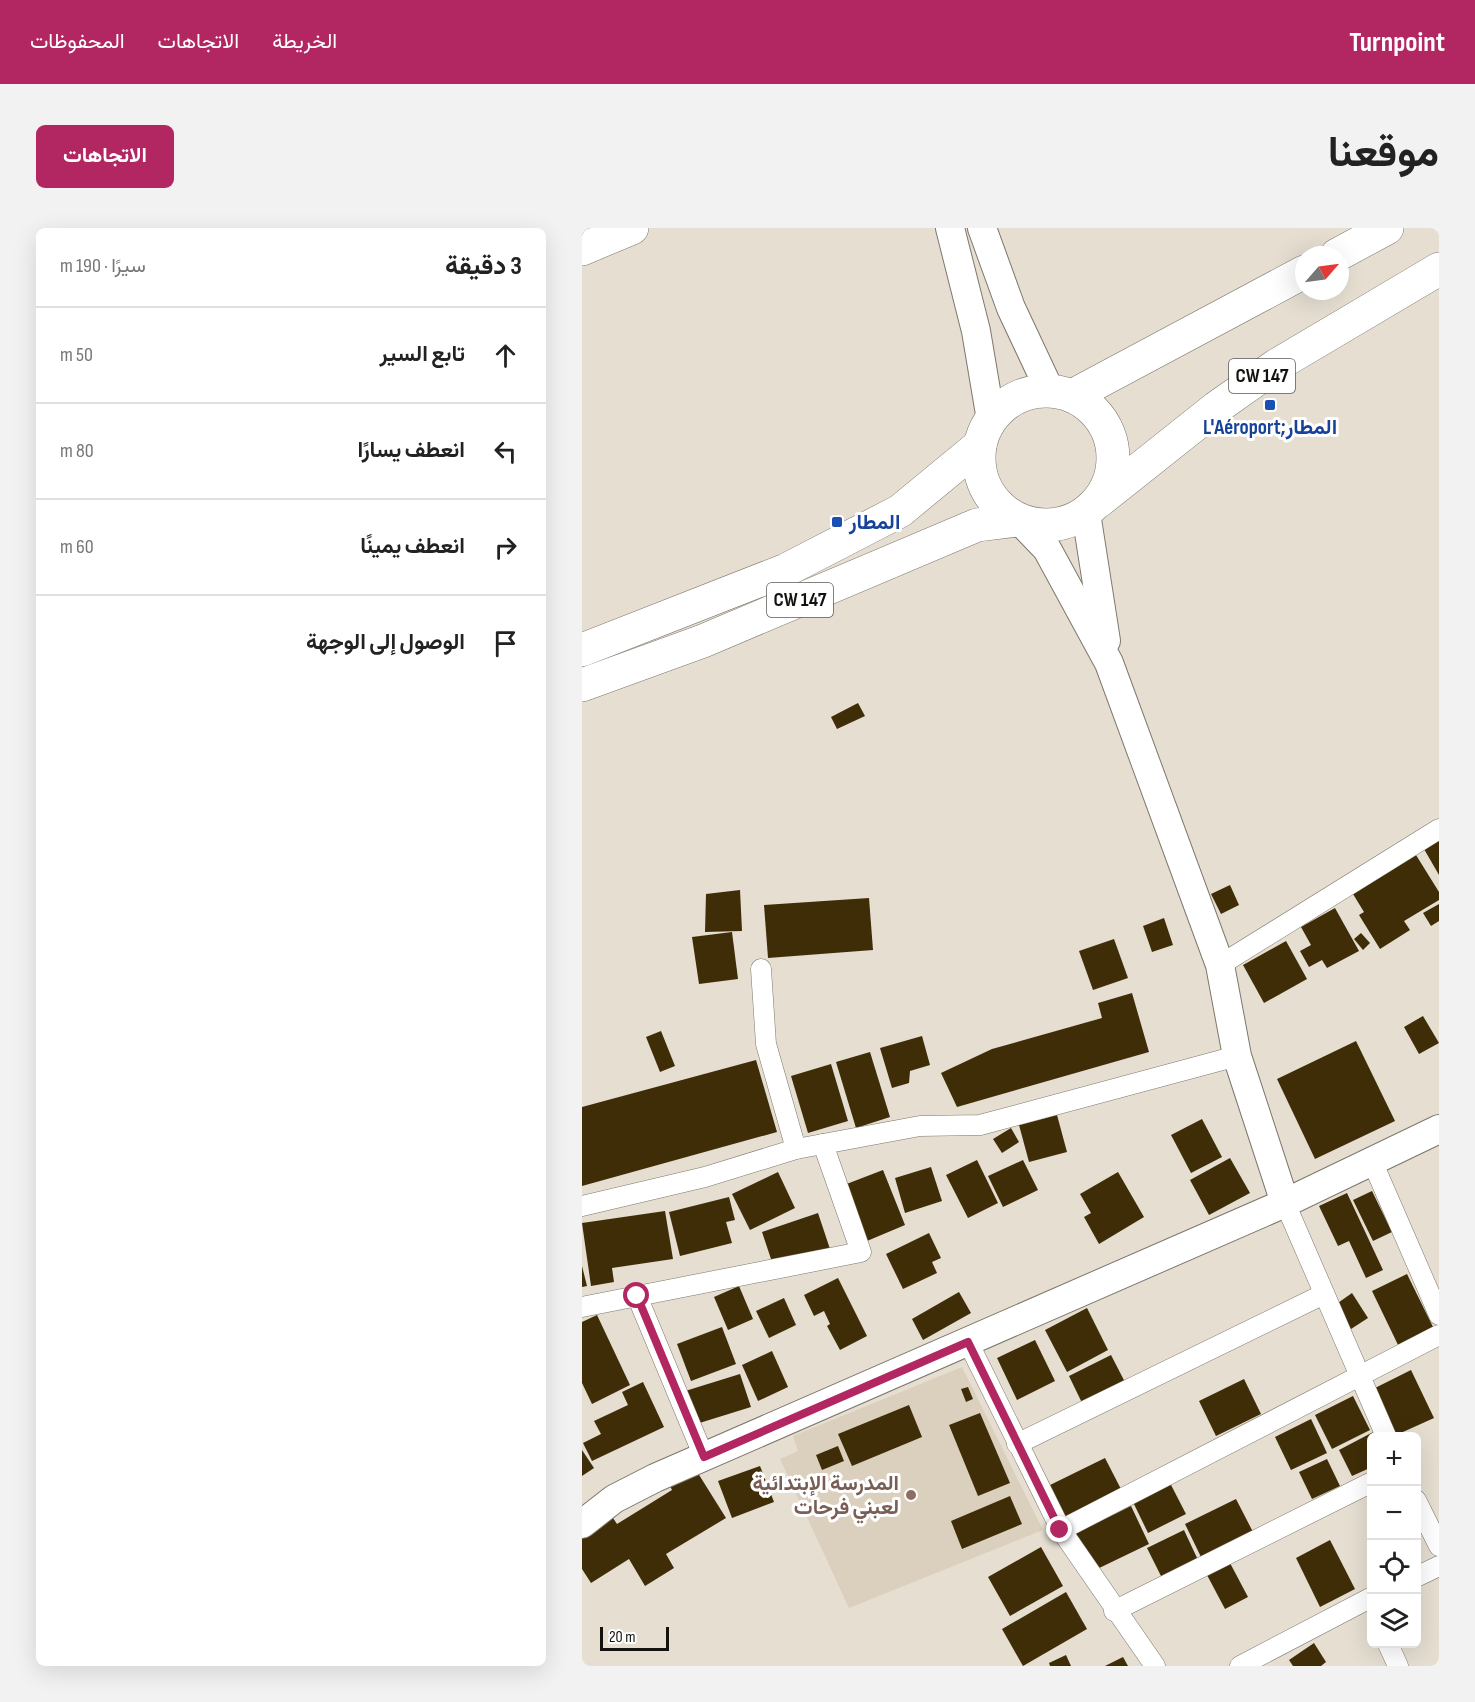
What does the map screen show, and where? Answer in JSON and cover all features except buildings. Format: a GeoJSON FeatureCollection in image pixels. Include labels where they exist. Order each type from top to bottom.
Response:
{"type":"FeatureCollection","features":[{"type":"Feature","properties":{"kind":"highway"},"geometry":{"type":"LineString","coordinates":[[582,249],[632,228]]}},
{"type":"Feature","properties":{"kind":"highway"},"geometry":{"type":"LineString","coordinates":[[1349,249],[1387,228]]}},
{"type":"Feature","properties":{"kind":"highway","name":"CW 147"},"geometry":{"type":"LineString","coordinates":[[1092,507],[1216,408],[1277,365],[1439,269]]}},
{"type":"Feature","properties":{"kind":"highway"},"geometry":{"type":"LineString","coordinates":[[1061,393],[1090,407],[1103,424],[1111,443],[1113,464],[1108,484],[1092,507],[1071,521],[1054,525],[1037,525],[1019,520],[1000,507],[986,489],[980,468],[985,432],[1006,404],[1027,394],[1061,393],[1295,276]]}},
{"type":"Feature","properties":{"kind":"highway","name":"CW 147"},"geometry":{"type":"LineString","coordinates":[[582,650],[786,570],[900,511],[985,432]]}},
{"type":"Feature","properties":{"kind":"highway","name":"CW 147"},"geometry":{"type":"LineString","coordinates":[[582,685],[703,641],[977,525],[1019,520]]}},
{"type":"Feature","properties":{"kind":"street"},"geometry":{"type":"LineString","coordinates":[[950,228],[976,331],[985,432]]}},
{"type":"Feature","properties":{"kind":"street"},"geometry":{"type":"LineString","coordinates":[[982,228],[1011,308],[1061,393]]}},
{"type":"Feature","properties":{"kind":"street"},"geometry":{"type":"LineString","coordinates":[[1092,507],[1109,663]]}},
{"type":"Feature","properties":{"kind":"street"},"geometry":{"type":"LineString","coordinates":[[1019,520],[1047,549],[1109,663],[1220,965],[1237,1056],[1285,1203],[1384,1432]]}},
{"type":"Feature","properties":{"kind":"street"},"geometry":{"type":"LineString","coordinates":[[1220,965],[1439,829]]}},
{"type":"Feature","properties":{"kind":"street"},"geometry":{"type":"LineString","coordinates":[[761,969],[766,1044],[796,1149]]}},
{"type":"Feature","properties":{"kind":"street"},"geometry":{"type":"LineString","coordinates":[[582,1206],[705,1177],[796,1149],[920,1126],[980,1125],[1237,1056]]}},
{"type":"Feature","properties":{"kind":"street"},"geometry":{"type":"LineString","coordinates":[[582,1524],[614,1499],[704,1457],[1285,1203],[1439,1129]]}},
{"type":"Feature","properties":{"kind":"street"},"geometry":{"type":"LineString","coordinates":[[582,1306],[861,1252],[823,1144]]}},
{"type":"Feature","properties":{"kind":"street"},"geometry":{"type":"LineString","coordinates":[[1372,1161],[1439,1315]]}},
{"type":"Feature","properties":{"kind":"street"},"geometry":{"type":"LineString","coordinates":[[1017,1444],[1324,1294]]}},
{"type":"Feature","properties":{"kind":"street"},"geometry":{"type":"LineString","coordinates":[[637,1296],[704,1457]]}},
{"type":"Feature","properties":{"kind":"street"},"geometry":{"type":"LineString","coordinates":[[1060,1530],[1439,1335]]}},
{"type":"Feature","properties":{"kind":"street"},"geometry":{"type":"LineString","coordinates":[[968,1342],[1060,1530],[1114,1611],[1155,1666]]}},
{"type":"Feature","properties":{"kind":"street"},"geometry":{"type":"LineString","coordinates":[[1114,1611],[1367,1484]]}},
{"type":"Feature","properties":{"kind":"street"},"geometry":{"type":"LineString","coordinates":[[1421,1510],[1439,1546]]}},
{"type":"Feature","properties":{"kind":"street"},"geometry":{"type":"LineString","coordinates":[[1421,1575],[1439,1566]]}},
{"type":"Feature","properties":{"kind":"street"},"geometry":{"type":"LineString","coordinates":[[1240,1666],[1367,1602]]}},
{"type":"Feature","properties":{"kind":"street"},"geometry":{"type":"LineString","coordinates":[[1390,1648],[1398,1666]]}},
{"type":"Feature","properties":{"kind":"shaded area","name":"المدرسة الإبتدائية لعبني فرحات"},"geometry":{"type":"Polygon","coordinates":[[[962,1367],[1043,1530],[849,1608],[780,1459],[798,1451],[793,1436],[962,1367]]]}},
{"type":"Feature","properties":{"kind":"place","name":"L'Aéroport;المطار"},"geometry":{"type":"Point","coordinates":[1270,405]}},
{"type":"Feature","properties":{"kind":"place","name":"المطار"},"geometry":{"type":"Point","coordinates":[837,522]}},
{"type":"Feature","properties":{"kind":"place","name":"المدرسة الإبتدائية لعبني فرحات"},"geometry":{"type":"Point","coordinates":[911,1495]}},
{"type":"Feature","properties":{"kind":"route"},"geometry":{"type":"LineString","coordinates":[[637,1296],[704,1457],[968,1342],[1060,1530]]}}]}
